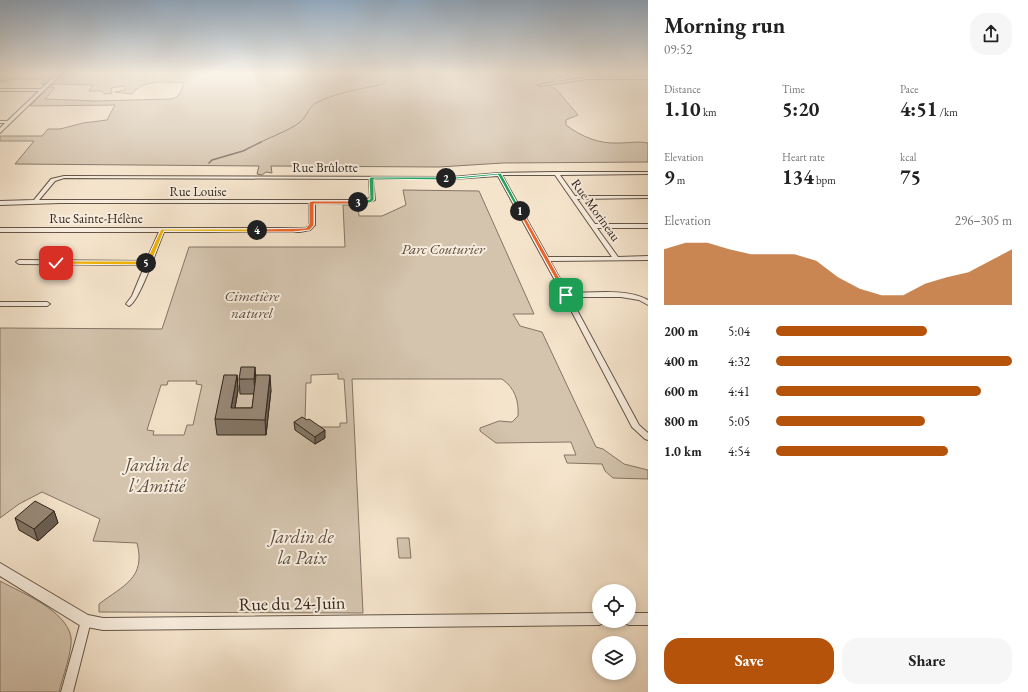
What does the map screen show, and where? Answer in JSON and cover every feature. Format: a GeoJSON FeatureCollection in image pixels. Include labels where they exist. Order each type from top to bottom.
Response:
{"type":"FeatureCollection","features":[{"type":"Feature","properties":{"kind":"street"},"geometry":{"type":"LineString","coordinates":[[0,130],[26,105]]}},
{"type":"Feature","properties":{"kind":"street"},"geometry":{"type":"LineString","coordinates":[[0,122],[9,122]]}},
{"type":"Feature","properties":{"kind":"street","name":"Rue Brûlotte"},"geometry":{"type":"LineString","coordinates":[[36,201],[53,180],[61,177],[452,178],[499,174],[648,173]]}},
{"type":"Feature","properties":{"kind":"street"},"geometry":{"type":"LineString","coordinates":[[499,174],[566,295],[636,427],[648,437]]}},
{"type":"Feature","properties":{"kind":"street","name":"Rue Morineau"},"geometry":{"type":"LineString","coordinates":[[556,174],[617,258]]}},
{"type":"Feature","properties":{"kind":"street","name":"Rue Louise"},"geometry":{"type":"LineString","coordinates":[[0,203],[36,201],[370,202],[373,199],[371,178]]}},
{"type":"Feature","properties":{"kind":"street"},"geometry":{"type":"LineString","coordinates":[[573,198],[648,197]]}},
{"type":"Feature","properties":{"kind":"street","name":"Rue Sainte-Hélène"},"geometry":{"type":"LineString","coordinates":[[0,230],[304,230],[312,225],[312,202]]}},
{"type":"Feature","properties":{"kind":"street"},"geometry":{"type":"LineString","coordinates":[[594,226],[648,226]]}},
{"type":"Feature","properties":{"kind":"street"},"geometry":{"type":"LineString","coordinates":[[129,304],[135,296],[162,230]]}},
{"type":"Feature","properties":{"kind":"street"},"geometry":{"type":"LineString","coordinates":[[546,259],[648,258]]}},
{"type":"Feature","properties":{"kind":"street"},"geometry":{"type":"LineString","coordinates":[[19,262],[148,263]]}},
{"type":"Feature","properties":{"kind":"street"},"geometry":{"type":"LineString","coordinates":[[566,295],[629,295],[640,297],[648,303]]}},
{"type":"Feature","properties":{"kind":"street"},"geometry":{"type":"LineString","coordinates":[[0,304],[47,304]]}},
{"type":"Feature","properties":{"kind":"street","name":"Rue du 24-Juin"},"geometry":{"type":"LineString","coordinates":[[0,569],[86,621],[110,624],[592,619]]}},
{"type":"Feature","properties":{"kind":"street"},"geometry":{"type":"LineString","coordinates":[[636,619],[648,619]]}},
{"type":"Feature","properties":{"kind":"street"},"geometry":{"type":"LineString","coordinates":[[67,692],[86,621]]}},
{"type":"Feature","properties":{"kind":"green space"},"geometry":{"type":"Polygon","coordinates":[[[31,105],[90,105],[30,106],[31,105]]]}},
{"type":"Feature","properties":{"kind":"green space"},"geometry":{"type":"Polygon","coordinates":[[[115,105],[570,105],[578,115],[566,120],[566,125],[578,133],[598,141],[612,143],[648,143],[648,162],[503,163],[439,167],[271,166],[272,173],[266,172],[262,175],[257,174],[259,166],[15,164],[34,141],[0,141],[0,136],[42,136],[48,129],[60,129],[83,123],[107,120],[115,105]]]}},
{"type":"Feature","properties":{"kind":"green space"},"geometry":{"type":"Polygon","coordinates":[[[403,190],[479,191],[534,314],[513,314],[520,326],[542,332],[596,447],[603,449],[624,464],[648,470],[648,479],[613,478],[605,471],[602,464],[567,463],[564,455],[576,455],[571,442],[496,443],[480,431],[480,428],[499,421],[512,422],[518,416],[518,405],[515,395],[510,386],[502,379],[352,379],[363,613],[99,612],[99,604],[124,586],[136,573],[139,555],[137,543],[93,541],[100,519],[42,492],[19,504],[0,518],[0,328],[162,329],[189,247],[345,247],[343,205],[358,205],[359,216],[382,216],[406,205],[403,190]],[[338,374],[311,375],[311,383],[306,383],[305,422],[310,427],[340,427],[340,423],[347,423],[344,379],[338,379],[338,374]],[[168,381],[167,385],[161,385],[147,430],[154,431],[153,435],[184,435],[187,425],[193,425],[202,385],[196,384],[197,381],[168,381]]]}},
{"type":"Feature","properties":{"kind":"green space"},"geometry":{"type":"Polygon","coordinates":[[[397,538],[409,538],[411,558],[399,558],[397,538]]]}},
{"type":"Feature","properties":{"kind":"green space"},"geometry":{"type":"Polygon","coordinates":[[[0,581],[42,603],[61,619],[67,627],[71,637],[71,643],[59,692],[0,692],[0,581]]]}},
{"type":"Feature","properties":{"kind":"building"},"geometry":{"type":"Polygon","coordinates":[[[241,367],[255,367],[254,379],[239,379],[241,367]]]}},
{"type":"Feature","properties":{"kind":"building"},"geometry":{"type":"Polygon","coordinates":[[[224,375],[237,375],[231,408],[252,408],[256,375],[270,375],[265,420],[215,419],[224,375]]]}},
{"type":"Feature","properties":{"kind":"building"},"geometry":{"type":"Polygon","coordinates":[[[302,417],[307,420],[309,419],[325,430],[315,437],[294,422],[302,417]]]}},
{"type":"Feature","properties":{"kind":"building"},"geometry":{"type":"Polygon","coordinates":[[[35,501],[54,511],[34,529],[15,518],[35,501]]]}},
{"type":"Feature","properties":{"kind":"waterway"},"geometry":{"type":"LineString","coordinates":[[259,143],[296,125],[303,120],[313,105]]}},
{"type":"Feature","properties":{"kind":"waterway"},"geometry":{"type":"LineString","coordinates":[[209,163],[212,160],[243,151],[259,143]]}},
{"type":"Feature","properties":{"kind":"route"},"geometry":{"type":"LineString","coordinates":[[56,263],[148,263],[162,230],[308,229],[312,225],[312,202],[370,202],[373,199],[371,178],[452,178],[499,174],[566,295]]}},
{"type":"Feature","properties":{"kind":"park label","name":"Parc Couturier"},"geometry":{"type":"Point","coordinates":[443,248]}},
{"type":"Feature","properties":{"kind":"park label","name":"Cimetière naturel"},"geometry":{"type":"Point","coordinates":[252,304]}},
{"type":"Feature","properties":{"kind":"park label","name":"Jardin de l'Amitié"},"geometry":{"type":"Point","coordinates":[157,474]}},
{"type":"Feature","properties":{"kind":"park label","name":"Jardin de la Paix"},"geometry":{"type":"Point","coordinates":[302,546]}}]}
